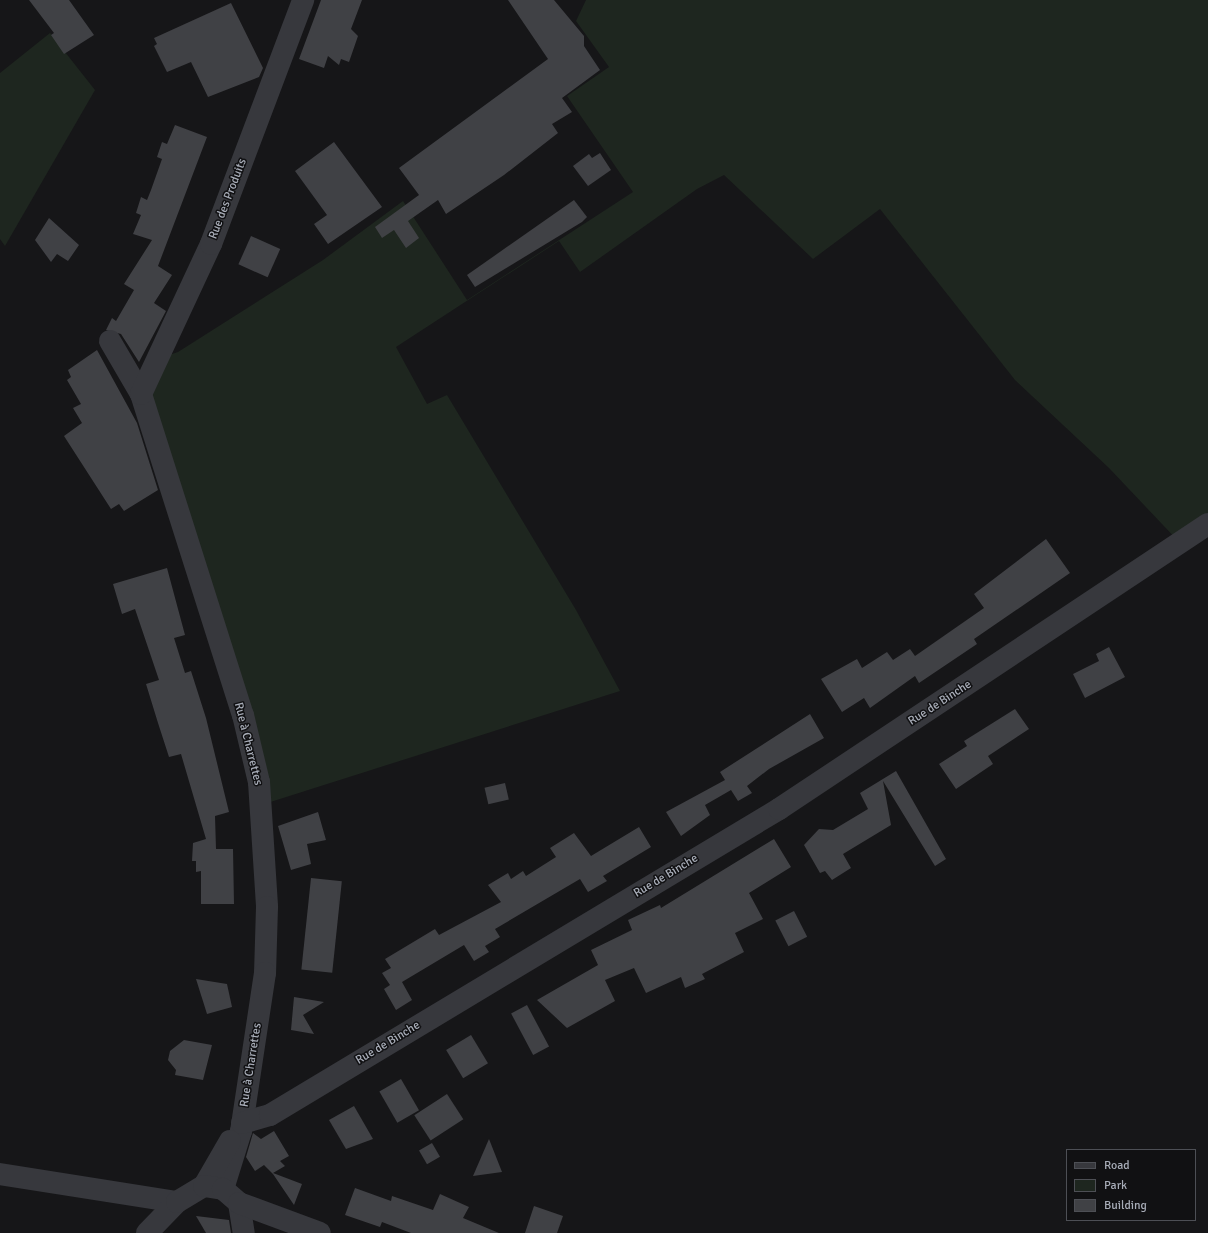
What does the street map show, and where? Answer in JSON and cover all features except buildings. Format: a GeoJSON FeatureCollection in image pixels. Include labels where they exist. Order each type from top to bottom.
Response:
{"type":"FeatureCollection","features":[{"type":"Feature","properties":{"kind":"street","name":"Rue des Produits"},"geometry":{"type":"LineString","coordinates":[[140,394],[211,244],[303,0]]}},
{"type":"Feature","properties":{"kind":"street","name":"Rue à Charrettes"},"geometry":{"type":"LineString","coordinates":[[110,341],[140,394],[243,715],[259,782],[267,907],[265,973],[242,1127]]}},
{"type":"Feature","properties":{"kind":"street","name":"Rue de Binche"},"geometry":{"type":"LineString","coordinates":[[242,1127],[270,1115],[779,809],[1079,612],[1208,524]]}},
{"type":"Feature","properties":{"kind":"street"},"geometry":{"type":"LineString","coordinates":[[146,1233],[177,1202],[214,1187],[228,1144],[242,1127]]}},
{"type":"Feature","properties":{"kind":"street"},"geometry":{"type":"LineString","coordinates":[[0,1174],[177,1202]]}},
{"type":"Feature","properties":{"kind":"street"},"geometry":{"type":"LineString","coordinates":[[214,1187],[239,1203],[320,1233]]}},
{"type":"Feature","properties":{"kind":"street"},"geometry":{"type":"LineString","coordinates":[[239,1203],[244,1233]]}},
{"type":"Feature","properties":{"kind":"green space"},"geometry":{"type":"Polygon","coordinates":[[[586,0],[1208,0],[1208,524],[1180,543],[1109,468],[1015,380],[880,209],[813,259],[724,175],[697,189],[580,272],[559,241],[396,347],[427,404],[447,395],[576,610],[620,691],[261,805],[141,394],[157,359],[178,352],[323,260],[403,201],[467,300],[633,192],[567,96],[609,67],[576,21],[586,0]]]}},
{"type":"Feature","properties":{"kind":"green space"},"geometry":{"type":"Polygon","coordinates":[[[50,33],[95,90],[5,246],[0,239],[0,73],[50,33]]]}}]}
